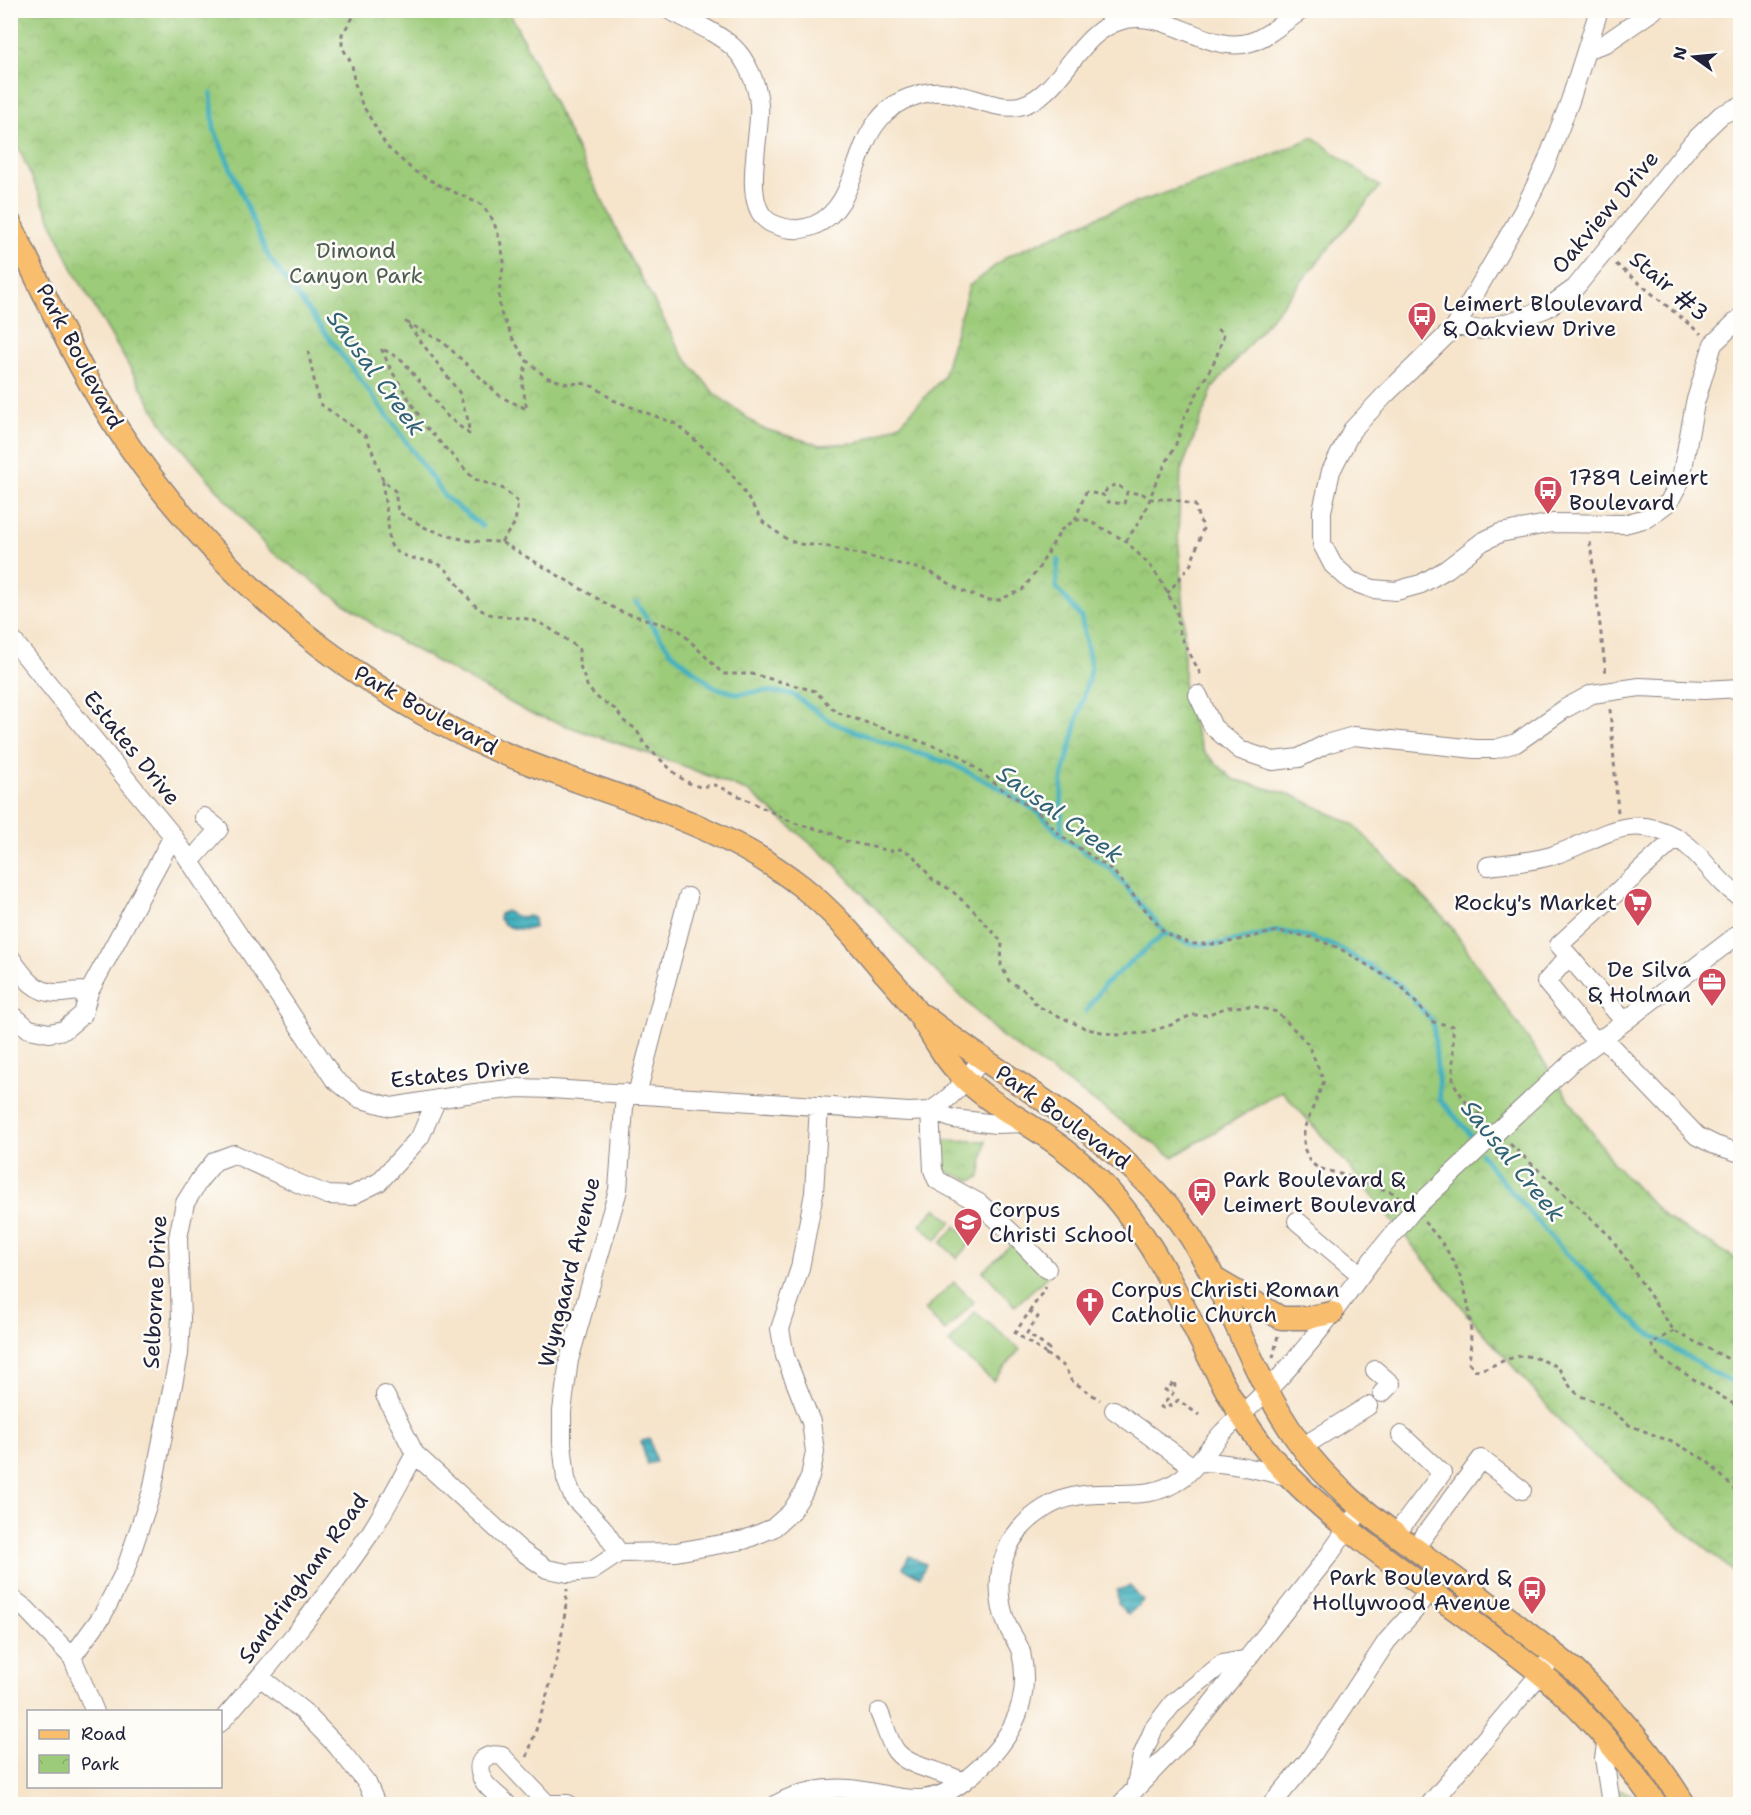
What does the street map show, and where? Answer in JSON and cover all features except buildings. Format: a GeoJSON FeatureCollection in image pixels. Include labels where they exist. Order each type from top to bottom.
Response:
{"type":"FeatureCollection","features":[{"type":"Feature","properties":{"kind":"main road","name":"Park Boulevard"},"geometry":{"type":"LineString","coordinates":[[10,223],[89,380],[133,451],[206,540],[259,594],[288,620],[378,688],[477,741],[548,770],[707,828],[775,867],[807,890],[834,916],[914,1007],[939,1049],[966,1081],[1068,1152],[1103,1184],[1149,1244],[1224,1390],[1257,1439],[1288,1476],[1348,1528],[1556,1687],[1607,1738],[1656,1804]]}},
{"type":"Feature","properties":{"kind":"main road","name":"Park Boulevard"},"geometry":{"type":"LineString","coordinates":[[914,1007],[982,1058],[1099,1138],[1159,1194],[1190,1236],[1280,1415],[1327,1477],[1396,1534],[1554,1654],[1602,1696],[1628,1726],[1684,1804]]}},
{"type":"Feature","properties":{"kind":"main road"},"geometry":{"type":"LineString","coordinates":[[1212,1278],[1281,1318],[1306,1318],[1332,1313]]}},
{"type":"Feature","properties":{"kind":"street"},"geometry":{"type":"LineString","coordinates":[[669,10],[733,47],[745,63],[754,82],[759,104],[754,183],[756,205],[768,221],[784,228],[803,230],[824,221],[841,203],[864,144],[877,122],[895,103],[915,95],[941,91],[997,105],[1020,106],[1035,99],[1102,28],[1122,20],[1139,17],[1174,25],[1232,45],[1251,42],[1302,10]]}},
{"type":"Feature","properties":{"kind":"street"},"geometry":{"type":"LineString","coordinates":[[1599,10],[1588,49],[1545,166],[1523,210],[1456,327],[1352,430],[1331,471],[1322,512],[1322,544],[1333,565],[1351,580],[1373,589],[1396,591],[1421,584],[1447,569],[1482,542],[1500,533],[1552,523],[1624,524],[1647,518],[1669,502],[1681,479],[1695,403],[1713,344],[1740,318]]}},
{"type":"Feature","properties":{"kind":"street"},"geometry":{"type":"LineString","coordinates":[[1588,49],[1606,43],[1654,10]]}},
{"type":"Feature","properties":{"kind":"street","name":"Oakview Drive"},"geometry":{"type":"LineString","coordinates":[[1456,327],[1481,330],[1516,320],[1547,308],[1575,288],[1693,142],[1720,115],[1740,106]]}},
{"type":"Feature","properties":{"kind":"street","name":"Estates Drive"},"geometry":{"type":"LineString","coordinates":[[10,637],[173,836],[334,1079],[358,1098],[391,1107],[518,1088],[909,1112],[930,1111],[954,1119],[996,1124],[1027,1123]]}},
{"type":"Feature","properties":{"kind":"street"},"geometry":{"type":"LineString","coordinates":[[1198,695],[1213,726],[1240,750],[1273,761],[1299,758],[1326,744],[1354,736],[1474,749],[1495,749],[1516,743],[1566,708],[1592,694],[1640,687],[1704,690],[1740,688]]}},
{"type":"Feature","properties":{"kind":"street"},"geometry":{"type":"LineString","coordinates":[[190,862],[219,829],[204,817]]}},
{"type":"Feature","properties":{"kind":"street"},"geometry":{"type":"LineString","coordinates":[[1488,866],[1538,860],[1610,831],[1644,825],[1676,838],[1695,853],[1730,891],[1740,897]]}},
{"type":"Feature","properties":{"kind":"street"},"geometry":{"type":"LineString","coordinates":[[10,1013],[29,1029],[49,1033],[64,1030],[84,1014],[89,992],[173,836]]}},
{"type":"Feature","properties":{"kind":"street"},"geometry":{"type":"LineString","coordinates":[[1676,838],[1564,951],[1546,982],[1599,1040],[1696,1136],[1740,1153]]}},
{"type":"Feature","properties":{"kind":"street","name":"Wyngaard Avenue"},"geometry":{"type":"LineString","coordinates":[[619,1553],[602,1527],[573,1497],[566,1479],[562,1443],[562,1411],[568,1360],[618,1190],[631,1094],[687,897]]}},
{"type":"Feature","properties":{"kind":"street"},"geometry":{"type":"LineString","coordinates":[[777,1804],[790,1796],[799,1794],[849,1789],[922,1801],[938,1797],[963,1782],[990,1758],[1009,1734],[1022,1705],[1025,1679],[1020,1650],[1000,1604],[999,1582],[1004,1558],[1020,1530],[1044,1507],[1072,1497],[1145,1494],[1163,1489],[1182,1478],[1221,1435],[1281,1376],[1413,1210],[1573,1061],[1740,933]]}},
{"type":"Feature","properties":{"kind":"street"},"geometry":{"type":"LineString","coordinates":[[1564,951],[1624,1021]]}},
{"type":"Feature","properties":{"kind":"street"},"geometry":{"type":"LineString","coordinates":[[10,957],[27,981],[40,991],[89,992]]}},
{"type":"Feature","properties":{"kind":"street"},"geometry":{"type":"LineString","coordinates":[[982,1058],[966,1081],[939,1106],[930,1111],[933,1170],[936,1180],[978,1203],[1047,1269]]}},
{"type":"Feature","properties":{"kind":"street","name":"Selborne Drive"},"geometry":{"type":"LineString","coordinates":[[72,1657],[102,1616],[125,1571],[152,1491],[179,1354],[181,1318],[178,1238],[185,1203],[200,1179],[215,1161],[234,1154],[328,1195],[351,1196],[379,1182],[420,1137],[436,1099]]}},
{"type":"Feature","properties":{"kind":"street"},"geometry":{"type":"LineString","coordinates":[[385,1395],[415,1454],[520,1550],[547,1569],[568,1573],[592,1571],[619,1553],[676,1552],[744,1540],[773,1528],[791,1512],[803,1493],[810,1477],[815,1452],[812,1422],[784,1356],[780,1329],[800,1268],[814,1193],[819,1106]]}},
{"type":"Feature","properties":{"kind":"street"},"geometry":{"type":"LineString","coordinates":[[1297,1221],[1361,1275]]}},
{"type":"Feature","properties":{"kind":"street"},"geometry":{"type":"LineString","coordinates":[[1375,1370],[1391,1384],[1382,1393]]}},
{"type":"Feature","properties":{"kind":"street"},"geometry":{"type":"LineString","coordinates":[[1302,1447],[1368,1406]]}},
{"type":"Feature","properties":{"kind":"street"},"geometry":{"type":"LineString","coordinates":[[1114,1410],[1195,1465],[1231,1463],[1288,1476]]}},
{"type":"Feature","properties":{"kind":"street"},"geometry":{"type":"LineString","coordinates":[[1396,1534],[1442,1473],[1401,1434]]}},
{"type":"Feature","properties":{"kind":"street","name":"Sandringham Road"},"geometry":{"type":"LineString","coordinates":[[222,1721],[260,1677],[345,1568],[370,1533],[415,1454]]}},
{"type":"Feature","properties":{"kind":"street"},"geometry":{"type":"LineString","coordinates":[[1415,1548],[1481,1459],[1522,1490]]}},
{"type":"Feature","properties":{"kind":"street"},"geometry":{"type":"LineString","coordinates":[[1121,1804],[1186,1736],[1329,1555],[1363,1508]]}},
{"type":"Feature","properties":{"kind":"street"},"geometry":{"type":"LineString","coordinates":[[1272,1804],[1308,1761],[1387,1641],[1430,1589]]}},
{"type":"Feature","properties":{"kind":"street"},"geometry":{"type":"LineString","coordinates":[[10,1597],[26,1609],[72,1657],[94,1710]]}},
{"type":"Feature","properties":{"kind":"street"},"geometry":{"type":"LineString","coordinates":[[1430,1804],[1540,1674],[1554,1654]]}},
{"type":"Feature","properties":{"kind":"street"},"geometry":{"type":"LineString","coordinates":[[1134,1790],[1142,1756],[1154,1728],[1173,1703],[1222,1664],[1248,1659]]}},
{"type":"Feature","properties":{"kind":"street"},"geometry":{"type":"LineString","coordinates":[[260,1677],[303,1711],[336,1745],[367,1783],[376,1804]]}},
{"type":"Feature","properties":{"kind":"street"},"geometry":{"type":"LineString","coordinates":[[879,1712],[896,1751],[912,1764],[950,1775],[963,1782]]}},
{"type":"Feature","properties":{"kind":"street"},"geometry":{"type":"LineString","coordinates":[[1607,1738],[1604,1758],[1611,1804]]}},
{"type":"Feature","properties":{"kind":"street"},"geometry":{"type":"LineString","coordinates":[[507,1804],[481,1778],[480,1765],[484,1757],[493,1754],[502,1756],[547,1804],[568,1804]]}},
{"type":"Feature","properties":{"kind":"path"},"geometry":{"type":"LineString","coordinates":[[358,10],[342,34],[342,47],[352,64],[354,81],[362,104],[387,147],[414,171],[482,205],[493,220],[504,261],[499,293],[500,311],[513,339],[527,361],[546,377],[568,384],[581,382],[595,387],[613,400],[676,424],[723,464],[738,482],[764,522],[785,538],[798,544],[825,546],[929,571],[960,590],[980,598],[999,600],[1022,590],[1038,571],[1061,530],[1076,520],[1087,520],[1126,541],[1152,568],[1163,584],[1177,612],[1180,635],[1201,675],[1198,695]]}},
{"type":"Feature","properties":{"kind":"path","name":"Stair #3"},"geometry":{"type":"LineString","coordinates":[[1603,253],[1713,344]]}},
{"type":"Feature","properties":{"kind":"path"},"geometry":{"type":"LineString","coordinates":[[501,542],[514,524],[518,502],[504,489],[474,479],[426,427],[381,348],[402,360],[447,416],[469,434],[468,420],[459,392],[406,322],[442,342],[501,397],[527,409],[522,383],[527,361]]}},
{"type":"Feature","properties":{"kind":"path"},"geometry":{"type":"LineString","coordinates":[[1126,541],[1141,519],[1155,484],[1176,444],[1185,416],[1216,358],[1224,334],[1215,328]]}},
{"type":"Feature","properties":{"kind":"path"},"geometry":{"type":"LineString","coordinates":[[308,351],[319,404],[367,437],[383,480],[382,498],[388,520],[388,540],[396,550],[410,557],[441,565],[474,605],[486,613],[504,617],[516,616],[535,621],[579,648],[579,663],[588,688],[600,700],[615,709],[625,722],[636,729],[645,745],[678,776],[700,787],[715,785],[794,824],[829,832],[845,841],[890,851],[900,849],[912,854],[933,880],[951,890],[1002,942],[1000,965],[1008,981],[1027,992],[1037,1006],[1087,1029],[1116,1035],[1145,1033],[1171,1025],[1191,1015],[1206,1015],[1228,1007],[1253,1006],[1277,1012],[1308,1044],[1324,1081],[1304,1129],[1304,1148],[1310,1162],[1318,1168],[1393,1193],[1406,1203]]}},
{"type":"Feature","properties":{"kind":"path"},"geometry":{"type":"LineString","coordinates":[[383,480],[394,491],[398,512],[426,528],[471,542],[501,542],[619,611],[678,630],[723,674],[752,675],[815,691],[836,712],[959,755],[1002,789],[1039,813],[1061,836],[1113,870],[1165,933],[1191,944],[1220,944],[1278,931],[1310,937],[1339,948],[1400,985],[1433,1022],[1453,1026],[1453,1082],[1465,1101],[1491,1125]]}},
{"type":"Feature","properties":{"kind":"path"},"geometry":{"type":"LineString","coordinates":[[1103,495],[1107,489],[1116,484],[1127,492],[1143,494],[1150,499],[1172,499],[1196,505],[1199,520],[1204,526],[1191,564],[1167,594]]}},
{"type":"Feature","properties":{"kind":"path"},"geometry":{"type":"LineString","coordinates":[[1076,520],[1086,492],[1103,495],[1108,502],[1124,504],[1127,492]]}},
{"type":"Feature","properties":{"kind":"path"},"geometry":{"type":"LineString","coordinates":[[1508,1141],[1610,1236],[1674,1331],[1740,1365]]}},
{"type":"Feature","properties":{"kind":"path"},"geometry":{"type":"LineString","coordinates":[[1422,1220],[1449,1253],[1465,1287],[1469,1305],[1471,1345],[1469,1363],[1475,1370],[1525,1356],[1558,1366],[1571,1388],[1580,1396],[1605,1405],[1629,1425],[1677,1444],[1707,1461],[1740,1495]]}},
{"type":"Feature","properties":{"kind":"path"},"geometry":{"type":"LineString","coordinates":[[1047,1269],[1051,1280],[1015,1333],[1065,1367],[1071,1380],[1114,1410]]}},
{"type":"Feature","properties":{"kind":"path"},"geometry":{"type":"LineString","coordinates":[[1029,1311],[1038,1317],[1027,1334],[1049,1349],[1046,1354]]}},
{"type":"Feature","properties":{"kind":"path"},"geometry":{"type":"LineString","coordinates":[[1272,1363],[1280,1328]]}},
{"type":"Feature","properties":{"kind":"path"},"geometry":{"type":"LineString","coordinates":[[1674,1331],[1651,1344],[1660,1358],[1740,1408]]}},
{"type":"Feature","properties":{"kind":"path"},"geometry":{"type":"LineString","coordinates":[[1164,1389],[1167,1391],[1174,1381],[1176,1386],[1173,1394],[1161,1407],[1173,1405],[1178,1400],[1199,1414]]}},
{"type":"Feature","properties":{"kind":"path"},"geometry":{"type":"LineString","coordinates":[[532,1742],[550,1688],[563,1631],[567,1596]]}},
{"type":"Feature","properties":{"kind":"green space","name":"Dimond Canyon Park"},"geometry":{"type":"Polygon","coordinates":[[[10,11],[509,11],[627,251],[682,354],[714,393],[761,428],[820,445],[858,443],[900,424],[943,377],[969,286],[1008,256],[1111,211],[1244,167],[1313,137],[1380,187],[1213,388],[1181,471],[1178,535],[1184,610],[1184,699],[1203,751],[1233,779],[1292,795],[1353,824],[1448,922],[1613,1163],[1666,1218],[1740,1261],[1740,1577],[1581,1445],[1471,1318],[1342,1158],[1282,1091],[1173,1157],[1001,1036],[916,952],[835,864],[749,792],[681,765],[529,713],[385,633],[268,549],[165,428],[74,272],[11,131],[10,11]]]}},
{"type":"Feature","properties":{"kind":"green space"},"geometry":{"type":"Polygon","coordinates":[[[942,1140],[986,1141],[980,1177],[972,1181],[943,1170],[942,1140]]]}},
{"type":"Feature","properties":{"kind":"green space"},"geometry":{"type":"Polygon","coordinates":[[[936,1208],[952,1222],[936,1240],[920,1225],[936,1208]]]}},
{"type":"Feature","properties":{"kind":"green space"},"geometry":{"type":"Polygon","coordinates":[[[956,1226],[972,1241],[957,1258],[941,1243],[956,1226]]]}},
{"type":"Feature","properties":{"kind":"green space"},"geometry":{"type":"Polygon","coordinates":[[[1018,1238],[1051,1273],[1015,1306],[983,1271],[1018,1238]]]}},
{"type":"Feature","properties":{"kind":"green space"},"geometry":{"type":"Polygon","coordinates":[[[954,1282],[974,1302],[945,1331],[925,1310],[954,1282]]]}},
{"type":"Feature","properties":{"kind":"green space"},"geometry":{"type":"Polygon","coordinates":[[[975,1312],[1020,1349],[993,1381],[949,1343],[975,1312]]]}},
{"type":"Feature","properties":{"kind":"green space"},"geometry":{"type":"Polygon","coordinates":[[[1620,1790],[1631,1794],[1637,1804],[1617,1804],[1616,1793],[1620,1790]]]}},
{"type":"Feature","properties":{"kind":"water"},"geometry":{"type":"Polygon","coordinates":[[[506,911],[517,916],[534,918],[535,927],[521,929],[506,925],[499,919],[500,914],[506,911]]]}},
{"type":"Feature","properties":{"kind":"water"},"geometry":{"type":"Polygon","coordinates":[[[650,1439],[656,1462],[647,1464],[641,1441],[650,1439]]]}},
{"type":"Feature","properties":{"kind":"water"},"geometry":{"type":"Polygon","coordinates":[[[909,1556],[926,1564],[920,1577],[903,1568],[909,1556]]]}},
{"type":"Feature","properties":{"kind":"water"},"geometry":{"type":"Polygon","coordinates":[[[1130,1586],[1143,1601],[1128,1615],[1118,1604],[1117,1590],[1130,1586]]]}},
{"type":"Feature","properties":{"kind":"waterway","name":"Sausal Creek"},"geometry":{"type":"LineString","coordinates":[[211,94],[214,129],[269,258],[390,419],[445,497],[482,526]]}},
{"type":"Feature","properties":{"kind":"waterway"},"geometry":{"type":"LineString","coordinates":[[1058,560],[1056,587],[1081,617],[1091,668],[1062,779],[1061,836]]}},
{"type":"Feature","properties":{"kind":"waterway","name":"Sausal Creek"},"geometry":{"type":"LineString","coordinates":[[636,603],[671,652],[714,687],[738,694],[765,691],[792,694],[833,723],[952,764],[1002,789],[1039,813],[1061,836],[1112,870],[1165,933],[1191,944],[1220,944],[1278,931],[1310,937],[1339,948],[1400,985],[1433,1022],[1440,1100],[1467,1130],[1476,1145]]}},
{"type":"Feature","properties":{"kind":"waterway"},"geometry":{"type":"LineString","coordinates":[[1086,1011],[1105,984],[1165,933]]}},
{"type":"Feature","properties":{"kind":"waterway","name":"Sausal Creek"},"geometry":{"type":"LineString","coordinates":[[1481,1153],[1492,1169],[1558,1245],[1641,1328],[1712,1372],[1740,1386]]}},
{"type":"Feature","properties":{"kind":"place","name":"Leimert Bloulevard & Oakview Drive"},"geometry":{"type":"Point","coordinates":[1422,342]}},
{"type":"Feature","properties":{"kind":"place","name":"1789 Leimert Boulevard"},"geometry":{"type":"Point","coordinates":[1548,516]}},
{"type":"Feature","properties":{"kind":"place","name":"Rocky's Market"},"geometry":{"type":"Point","coordinates":[1638,928]}},
{"type":"Feature","properties":{"kind":"place","name":"De Silva & Holman"},"geometry":{"type":"Point","coordinates":[1712,1008]}},
{"type":"Feature","properties":{"kind":"place","name":"Park Boulevard & Leimert Boulevard"},"geometry":{"type":"Point","coordinates":[1202,1218]}},
{"type":"Feature","properties":{"kind":"place","name":"Corpus Christi School"},"geometry":{"type":"Point","coordinates":[968,1248]}},
{"type":"Feature","properties":{"kind":"place","name":"Corpus Christi Roman Catholic Church"},"geometry":{"type":"Point","coordinates":[1090,1328]}},
{"type":"Feature","properties":{"kind":"place","name":"Park Boulevard & Hollywood Avenue"},"geometry":{"type":"Point","coordinates":[1532,1616]}}]}
